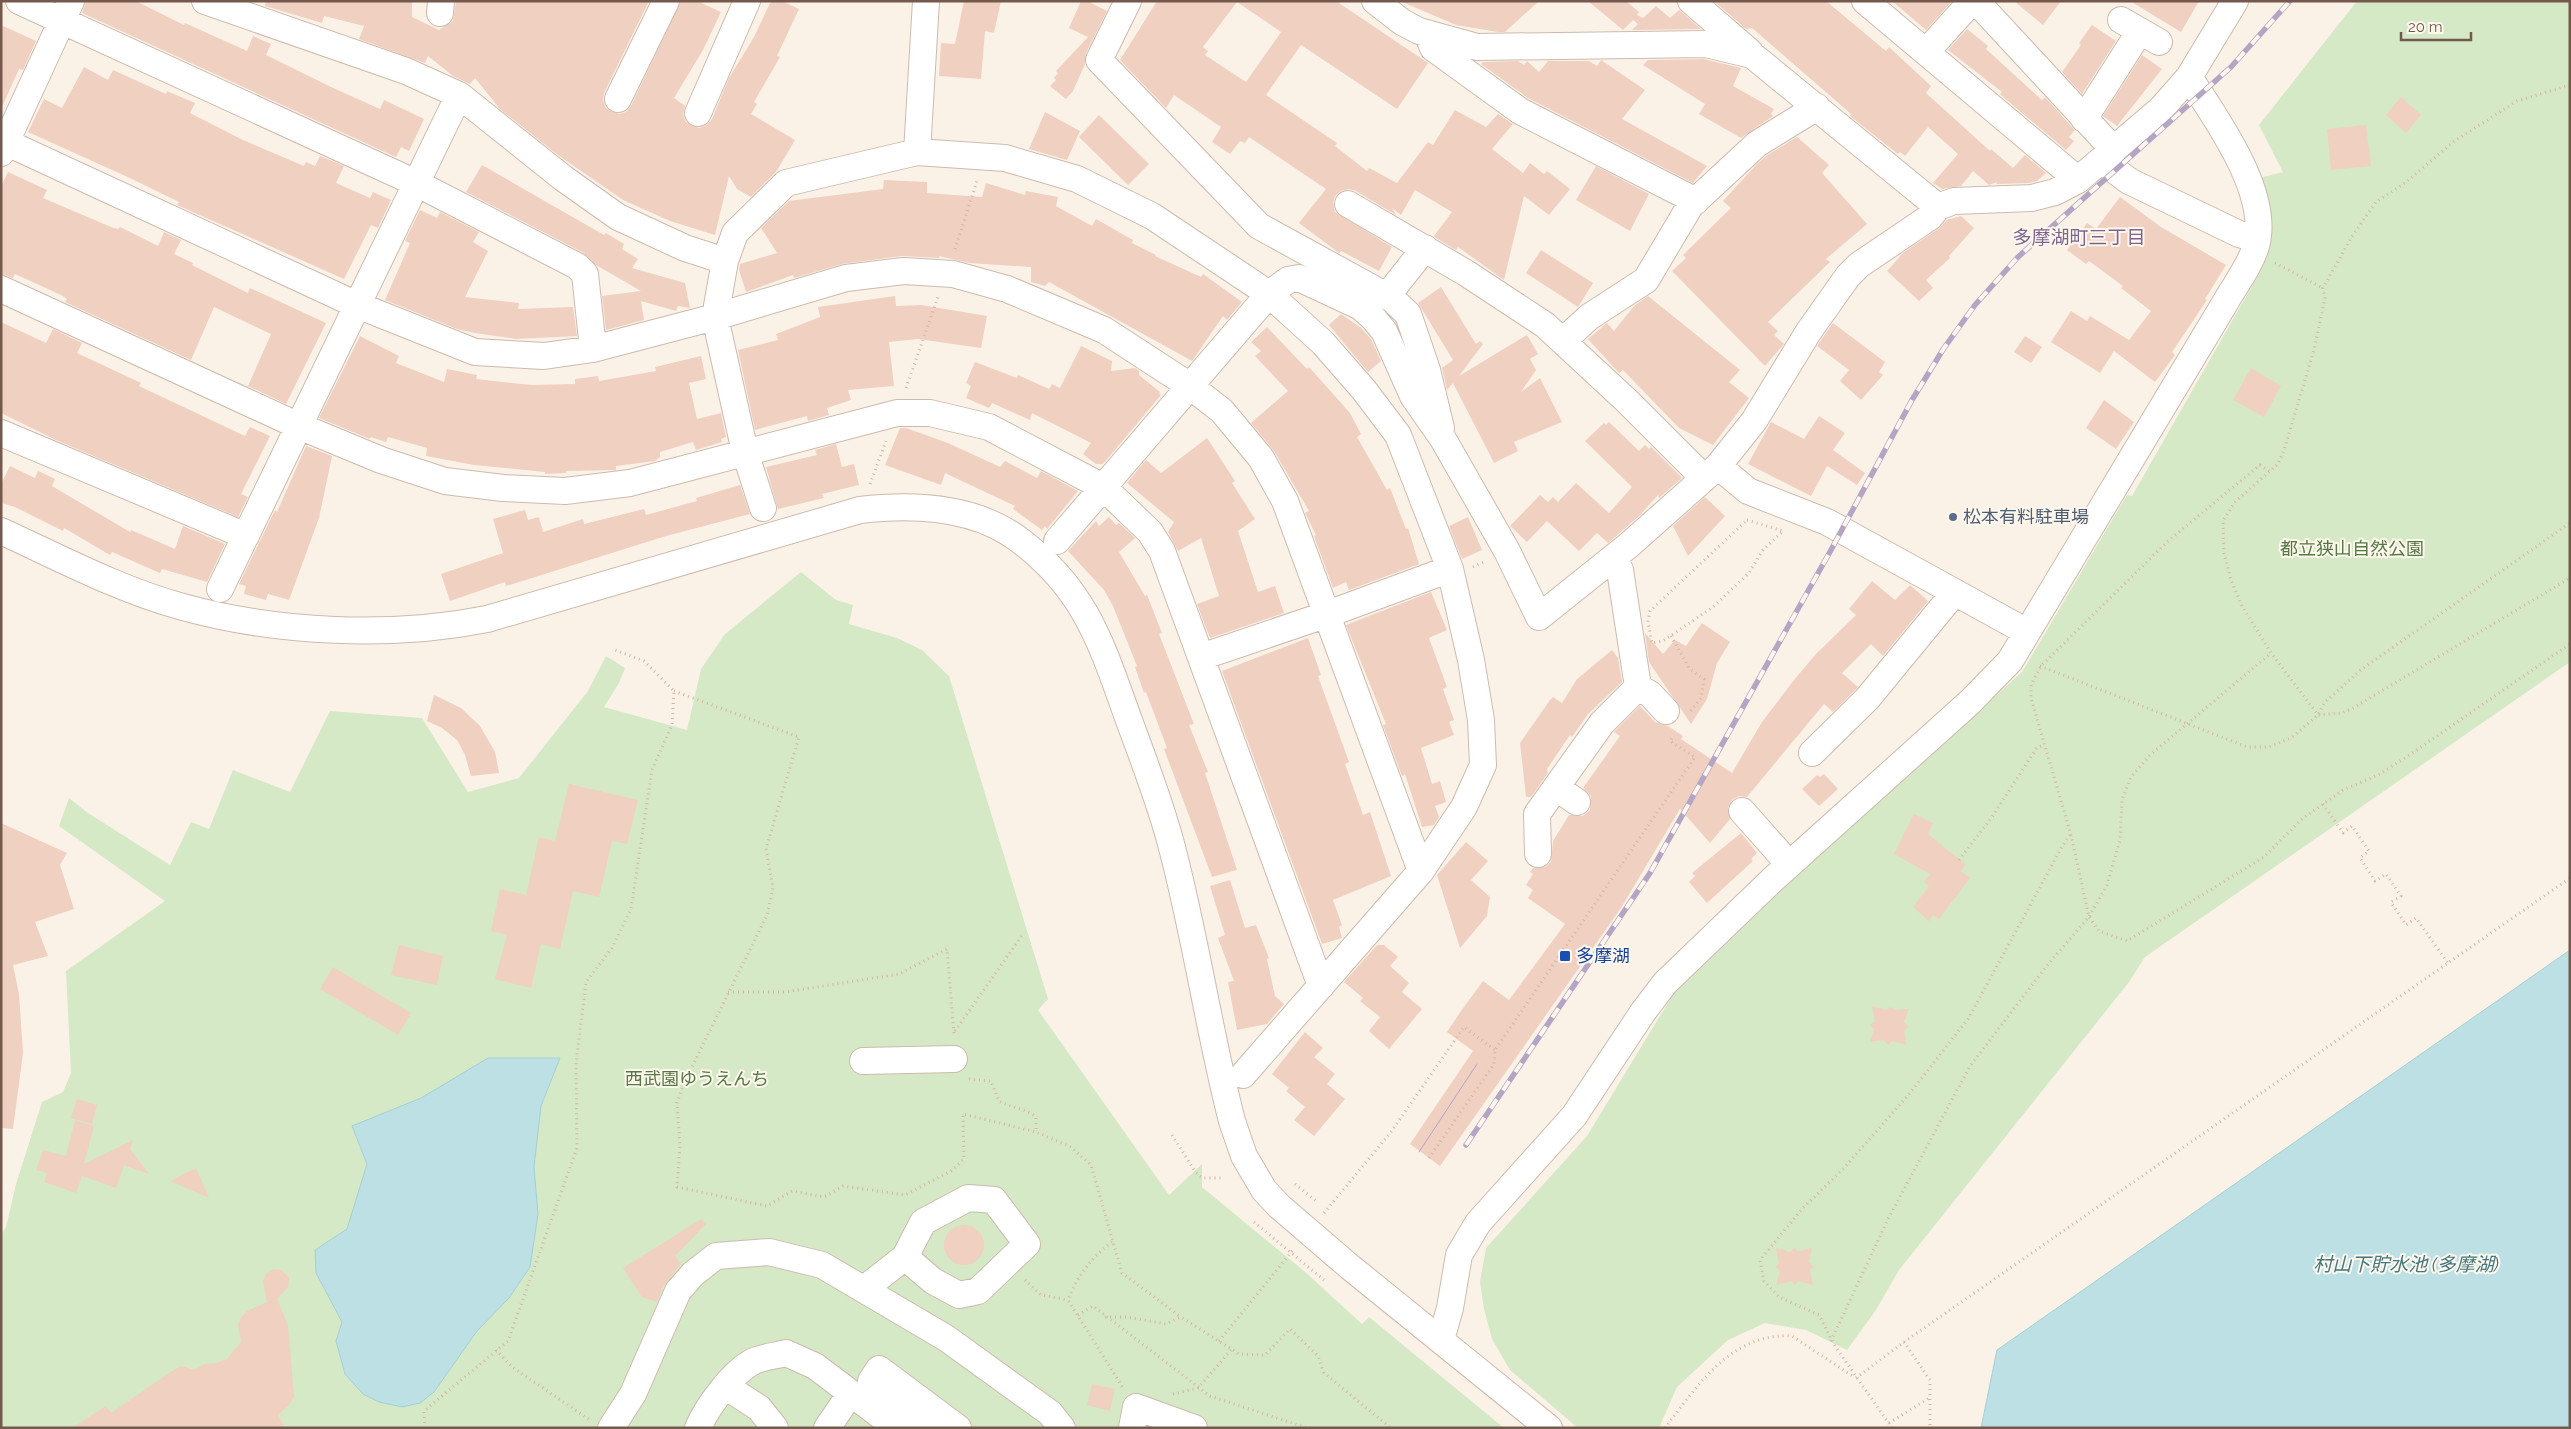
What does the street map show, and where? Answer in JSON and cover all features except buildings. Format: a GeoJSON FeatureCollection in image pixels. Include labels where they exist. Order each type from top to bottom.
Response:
{"type":"FeatureCollection","features":[{"type":"Feature","properties":{"kind":"street"},"geometry":{"type":"LineString","coordinates":[[19,1],[66,11],[416,183],[577,266],[585,274],[593,349]]}},
{"type":"Feature","properties":{"kind":"street"},"geometry":{"type":"LineString","coordinates":[[618,99],[666,1]]}},
{"type":"Feature","properties":{"kind":"street"},"geometry":{"type":"LineString","coordinates":[[698,113],[747,1]]}},
{"type":"Feature","properties":{"kind":"street"},"geometry":{"type":"LineString","coordinates":[[917,152],[926,1]]}},
{"type":"Feature","properties":{"kind":"street"},"geometry":{"type":"LineString","coordinates":[[1128,1],[1099,60],[1258,226],[1387,296],[1408,314],[1434,394],[1443,439]]}},
{"type":"Feature","properties":{"kind":"street"},"geometry":{"type":"LineString","coordinates":[[1375,1],[1402,22],[1428,33],[1477,47],[1706,44],[1752,54]]}},
{"type":"Feature","properties":{"kind":"street"},"geometry":{"type":"LineString","coordinates":[[1691,1],[1752,54],[1938,207]]}},
{"type":"Feature","properties":{"kind":"street"},"geometry":{"type":"LineString","coordinates":[[1865,1],[2078,180]]}},
{"type":"Feature","properties":{"kind":"street"},"geometry":{"type":"LineString","coordinates":[[1926,52],[1974,1],[2084,119],[2108,155],[2129,181],[2239,234],[2264,250]]}},
{"type":"Feature","properties":{"kind":"street"},"geometry":{"type":"LineString","coordinates":[[1057,540],[1269,294],[1288,280],[1299,278],[1331,291],[1361,307],[1384,331],[1413,396],[1443,439],[1506,551],[1540,617],[1614,557],[1711,472],[1754,421],[1809,331],[1848,276],[1859,265],[1930,218],[1938,207],[1954,201],[2032,198],[2055,192],[2078,180],[2161,109],[2189,77],[2235,1]]}},
{"type":"Feature","properties":{"kind":"street"},"geometry":{"type":"LineString","coordinates":[[211,3],[406,71],[459,95],[563,178],[618,217],[685,248],[725,261]]}},
{"type":"Feature","properties":{"kind":"street"},"geometry":{"type":"LineString","coordinates":[[66,11],[3,145],[358,305],[475,352],[544,356],[593,349],[715,317],[846,278],[904,271],[947,273],[1007,289],[1104,330],[1190,386],[1222,411],[1261,458],[1284,501],[1328,614],[1421,872]]}},
{"type":"Feature","properties":{"kind":"street"},"geometry":{"type":"LineString","coordinates":[[2084,119],[2140,31]]}},
{"type":"Feature","properties":{"kind":"street"},"geometry":{"type":"LineString","coordinates":[[1428,33],[1433,48],[1520,111],[1696,201]]}},
{"type":"Feature","properties":{"kind":"street"},"geometry":{"type":"LineString","coordinates":[[2189,77],[2216,119],[2252,187],[2264,250]]}},
{"type":"Feature","properties":{"kind":"street"},"geometry":{"type":"LineString","coordinates":[[220,589],[459,95]]}},
{"type":"Feature","properties":{"kind":"street"},"geometry":{"type":"LineString","coordinates":[[1563,341],[1589,317],[1646,280],[1690,206],[1757,144],[1817,106]]}},
{"type":"Feature","properties":{"kind":"street"},"geometry":{"type":"LineString","coordinates":[[762,508],[745,452],[715,317],[725,261],[735,234],[786,182],[917,152],[1005,158],[1078,179],[1152,216],[1269,294],[1323,343],[1364,390],[1398,435],[1460,569],[1464,625],[1480,712],[1483,765],[1464,807],[1421,872],[1242,1075]]}},
{"type":"Feature","properties":{"kind":"street"},"geometry":{"type":"LineString","coordinates":[[1348,204],[1425,248],[1545,325],[1627,401],[1711,472],[1748,491],[1827,522],[2027,632]]}},
{"type":"Feature","properties":{"kind":"street"},"geometry":{"type":"LineString","coordinates":[[1387,296],[1425,248]]}},
{"type":"Feature","properties":{"kind":"street"},"geometry":{"type":"LineString","coordinates":[[1441,1340],[1450,1308],[1459,1255],[1478,1223],[1574,1116],[1664,983],[1789,864],[1970,702],[2010,661],[2249,261],[2264,250]]}},
{"type":"Feature","properties":{"kind":"street"},"geometry":{"type":"LineString","coordinates":[[1,290],[299,426],[381,460],[445,481],[503,488],[565,491],[630,483],[897,413],[930,413],[989,427],[1103,487],[1150,532],[1162,552],[1321,986]]}},
{"type":"Feature","properties":{"kind":"street"},"geometry":{"type":"LineString","coordinates":[[1,433],[246,536]]}},
{"type":"Feature","properties":{"kind":"street"},"geometry":{"type":"LineString","coordinates":[[1,531],[102,577],[182,607],[214,615],[303,627],[417,629],[447,627],[487,619],[860,510],[920,506],[945,510],[992,525],[1022,543],[1072,591],[1099,637],[1170,840],[1224,1092],[1244,1156],[1264,1190],[1279,1206],[1549,1428]]}},
{"type":"Feature","properties":{"kind":"street"},"geometry":{"type":"LineString","coordinates":[[1614,557],[1620,570],[1638,687]]}},
{"type":"Feature","properties":{"kind":"street"},"geometry":{"type":"LineString","coordinates":[[1201,657],[1460,569]]}},
{"type":"Feature","properties":{"kind":"street"},"geometry":{"type":"LineString","coordinates":[[1812,753],[1867,699],[1955,592]]}},
{"type":"Feature","properties":{"kind":"street"},"geometry":{"type":"LineString","coordinates":[[1638,687],[1650,694],[1670,723]]}},
{"type":"Feature","properties":{"kind":"street"},"geometry":{"type":"LineString","coordinates":[[1538,854],[1538,814],[1567,795],[1602,723],[1638,687]]}},
{"type":"Feature","properties":{"kind":"street"},"geometry":{"type":"LineString","coordinates":[[1742,811],[1789,864]]}},
{"type":"Feature","properties":{"kind":"street"},"geometry":{"type":"LineString","coordinates":[[863,1061],[954,1058]]}},
{"type":"Feature","properties":{"kind":"street"},"geometry":{"type":"LineString","coordinates":[[864,1289],[905,1256],[923,1222],[968,1198],[994,1200],[1027,1244],[978,1291],[959,1295],[933,1281],[905,1256]]}},
{"type":"Feature","properties":{"kind":"street"},"geometry":{"type":"LineString","coordinates":[[602,1425],[633,1394],[678,1291],[693,1274],[716,1256],[769,1252],[822,1265],[946,1338],[1050,1413],[1062,1428]]}},
{"type":"Feature","properties":{"kind":"street"},"geometry":{"type":"LineString","coordinates":[[698,1428],[703,1417],[725,1386],[752,1363],[786,1352],[815,1366],[897,1428]]}},
{"type":"Feature","properties":{"kind":"street"},"geometry":{"type":"LineString","coordinates":[[927,1428],[871,1381],[879,1369],[958,1428]]}},
{"type":"Feature","properties":{"kind":"street"},"geometry":{"type":"LineString","coordinates":[[725,1386],[760,1408],[775,1428]]}},
{"type":"Feature","properties":{"kind":"street"},"geometry":{"type":"LineString","coordinates":[[827,1428],[851,1392]]}},
{"type":"Feature","properties":{"kind":"street"},"geometry":{"type":"LineString","coordinates":[[1134,1418],[1194,1428]]}},
{"type":"Feature","properties":{"kind":"path"},"geometry":{"type":"LineString","coordinates":[[2323,288],[2351,238],[2376,202],[2405,183],[2454,142],[2518,101],[2570,84]]}},
{"type":"Feature","properties":{"kind":"path"},"geometry":{"type":"LineString","coordinates":[[860,510],[947,273],[986,156]]}},
{"type":"Feature","properties":{"kind":"path"},"geometry":{"type":"LineString","coordinates":[[2264,250],[2323,288],[2326,298],[2314,350],[2284,450],[2278,464],[2235,502],[2223,521],[2224,553],[2230,580],[2242,606],[2271,653],[2318,715],[2330,716],[2353,708],[2570,578]]}},
{"type":"Feature","properties":{"kind":"path"},"geometry":{"type":"LineString","coordinates":[[2269,471],[2260,466],[2167,542],[2041,666],[2031,685],[2031,698],[2071,835],[2089,917],[2100,931],[2127,940],[2264,857],[2302,819],[2342,790],[2378,775],[2412,754],[2570,644]]}},
{"type":"Feature","properties":{"kind":"path"},"geometry":{"type":"LineString","coordinates":[[1747,520],[1783,531],[1763,550],[1749,573],[1713,607],[1671,636],[1664,641],[1652,643],[1648,622],[1650,611],[1733,533],[1747,520]]}},
{"type":"Feature","properties":{"kind":"path"},"geometry":{"type":"LineString","coordinates":[[2035,663],[2247,747],[2259,748],[2280,744],[2291,738],[2318,715],[2325,702],[2362,669],[2570,523]]}},
{"type":"Feature","properties":{"kind":"path"},"geometry":{"type":"LineString","coordinates":[[1460,569],[1487,560]]}},
{"type":"Feature","properties":{"kind":"path"},"geometry":{"type":"LineString","coordinates":[[1671,636],[1690,669],[1704,680],[1701,698]]}},
{"type":"Feature","properties":{"kind":"path"},"geometry":{"type":"LineString","coordinates":[[425,1428],[424,1411],[508,1341],[577,1148],[576,1062],[586,982],[612,948],[631,910],[652,770],[672,725],[674,691],[644,661],[615,650]]}},
{"type":"Feature","properties":{"kind":"path"},"geometry":{"type":"LineString","coordinates":[[1831,1340],[1888,1219],[1970,1066],[2049,962],[2089,917],[2108,885],[2120,840],[2122,800],[2131,777],[2149,756],[2186,723],[2271,653]]}},
{"type":"Feature","properties":{"kind":"path"},"geometry":{"type":"LineString","coordinates":[[1429,1158],[1494,1064],[1495,1050],[1695,757],[1670,741],[1670,723]]}},
{"type":"Feature","properties":{"kind":"path"},"geometry":{"type":"LineString","coordinates":[[1959,860],[1992,817],[2036,749],[2044,744]]}},
{"type":"Feature","properties":{"kind":"path"},"geometry":{"type":"LineString","coordinates":[[2323,804],[2343,833],[2352,826],[2369,851],[2360,858],[2375,881],[2386,874],[2400,896],[2391,902],[2406,925],[2416,918],[2448,963]]}},
{"type":"Feature","properties":{"kind":"path"},"geometry":{"type":"LineString","coordinates":[[1892,1428],[1831,1340],[1819,1315],[1779,1297],[1764,1281],[1760,1260],[1803,1208],[1844,1168],[1910,1093],[1968,1019],[2063,845],[2071,835]]}},
{"type":"Feature","properties":{"kind":"path"},"geometry":{"type":"LineString","coordinates":[[1856,1378],[1904,1342],[2570,878]]}},
{"type":"Feature","properties":{"kind":"path"},"geometry":{"type":"LineString","coordinates":[[954,1032],[1023,934]]}},
{"type":"Feature","properties":{"kind":"path"},"geometry":{"type":"LineString","coordinates":[[728,992],[785,992],[898,974],[947,950],[954,1032],[954,1058],[966,1079],[991,1081],[999,1101],[1019,1110],[1031,1112],[1036,1117],[1036,1132]]}},
{"type":"Feature","properties":{"kind":"path"},"geometry":{"type":"LineString","coordinates":[[1320,1218],[1391,1132],[1464,1028],[1495,1050]]}},
{"type":"Feature","properties":{"kind":"path"},"geometry":{"type":"LineString","coordinates":[[1172,1135],[1196,1173],[1203,1178],[1221,1178]]}},
{"type":"Feature","properties":{"kind":"path"},"geometry":{"type":"LineString","coordinates":[[1289,1180],[1316,1201]]}},
{"type":"Feature","properties":{"kind":"path"},"geometry":{"type":"LineString","coordinates":[[1254,1222],[1324,1280]]}},
{"type":"Feature","properties":{"kind":"path"},"geometry":{"type":"LineString","coordinates":[[1068,1300],[1082,1272],[1099,1252],[1112,1242]]}},
{"type":"Feature","properties":{"kind":"path"},"geometry":{"type":"LineString","coordinates":[[1219,1341],[1287,1257]]}},
{"type":"Feature","properties":{"kind":"path"},"geometry":{"type":"LineString","coordinates":[[1008,1262],[1036,1292],[1068,1300],[1134,1418],[1166,1395],[1198,1388],[1232,1349]]}},
{"type":"Feature","properties":{"kind":"path"},"geometry":{"type":"LineString","coordinates":[[1078,1315],[1093,1306],[1210,1396],[1307,1428]]}},
{"type":"Feature","properties":{"kind":"path"},"geometry":{"type":"LineString","coordinates":[[1105,1317],[1127,1317],[1166,1324],[1181,1317],[1239,1354],[1265,1355],[1290,1329],[1318,1356],[1324,1373],[1391,1428]]}},
{"type":"Feature","properties":{"kind":"path"},"geometry":{"type":"LineString","coordinates":[[1665,1428],[1701,1382],[1735,1350],[1751,1341],[1768,1337],[1792,1336],[1856,1378]]}},
{"type":"Feature","properties":{"kind":"path"},"geometry":{"type":"LineString","coordinates":[[1904,1342],[1930,1380],[1932,1396],[1930,1428]]}},
{"type":"Feature","properties":{"kind":"path"},"geometry":{"type":"LineString","coordinates":[[496,1350],[512,1367],[602,1425]]}},
{"type":"Feature","properties":{"kind":"path"},"geometry":{"type":"LineString","coordinates":[[1888,1423],[1932,1396]]}},
{"type":"Feature","properties":{"kind":"green space","name":"都立狭山自然公園"},"geometry":{"type":"Polygon","coordinates":[[[2357,1],[2570,1],[2570,662],[2145,957],[2129,982],[1899,1270],[1876,1310],[1847,1350],[1806,1330],[1765,1323],[1728,1340],[1677,1387],[1659,1428],[1578,1428],[1510,1370],[1492,1339],[1484,1309],[1480,1282],[1486,1248],[1587,1136],[1683,978],[2022,672],[2127,495],[2132,496],[2260,272],[2270,245],[2270,226],[2259,178],[2283,172],[2259,125],[2357,1]]]}},
{"type":"Feature","properties":{"kind":"green space","name":"西武園ゆうえんち"},"geometry":{"type":"Polygon","coordinates":[[[801,572],[836,600],[853,605],[849,624],[897,638],[922,650],[949,676],[1048,999],[1038,1010],[1169,1195],[1202,1164],[1202,1187],[1304,1271],[1362,1324],[1369,1317],[1504,1428],[1,1428],[1,1235],[6,1227],[16,1184],[42,1102],[63,1092],[71,1073],[66,971],[165,901],[59,826],[69,798],[88,813],[170,865],[191,822],[209,829],[233,770],[290,792],[330,711],[422,718],[468,792],[519,778],[588,691],[606,656],[625,668],[619,683],[604,707],[687,730],[701,669],[725,634],[801,572]]]}},
{"type":"Feature","properties":{"kind":"water","name":"村山下貯水池 (多摩湖)"},"geometry":{"type":"Polygon","coordinates":[[[2570,950],[2570,1428],[1981,1428],[1997,1350],[2570,950]]]}},
{"type":"Feature","properties":{"kind":"water"},"geometry":{"type":"Polygon","coordinates":[[[488,1058],[560,1058],[541,1106],[534,1167],[538,1214],[530,1267],[509,1298],[477,1331],[434,1392],[420,1403],[402,1407],[379,1402],[363,1394],[345,1374],[336,1341],[342,1322],[316,1273],[315,1250],[347,1229],[367,1164],[352,1126],[421,1098],[488,1058]]]}},
{"type":"Feature","properties":{"kind":"tram line"},"geometry":{"type":"LineString","coordinates":[[1419,1152],[1477,1064]]}},
{"type":"Feature","properties":{"kind":"railway"},"geometry":{"type":"LineString","coordinates":[[1466,1145],[1650,873],[1831,550],[1912,400],[1944,348],[1975,305],[2018,257],[2231,67],[2290,1]]}},
{"type":"Feature","properties":{"kind":"place","name":"松本有料駐車場"},"geometry":{"type":"Point","coordinates":[1953,517]}},
{"type":"Feature","properties":{"kind":"place","name":"多摩湖"},"geometry":{"type":"Point","coordinates":[1565,956]}},
{"type":"Feature","properties":{"kind":"district","name":"多摩湖町三丁目"},"geometry":{"type":"Point","coordinates":[2079,237]}}]}
